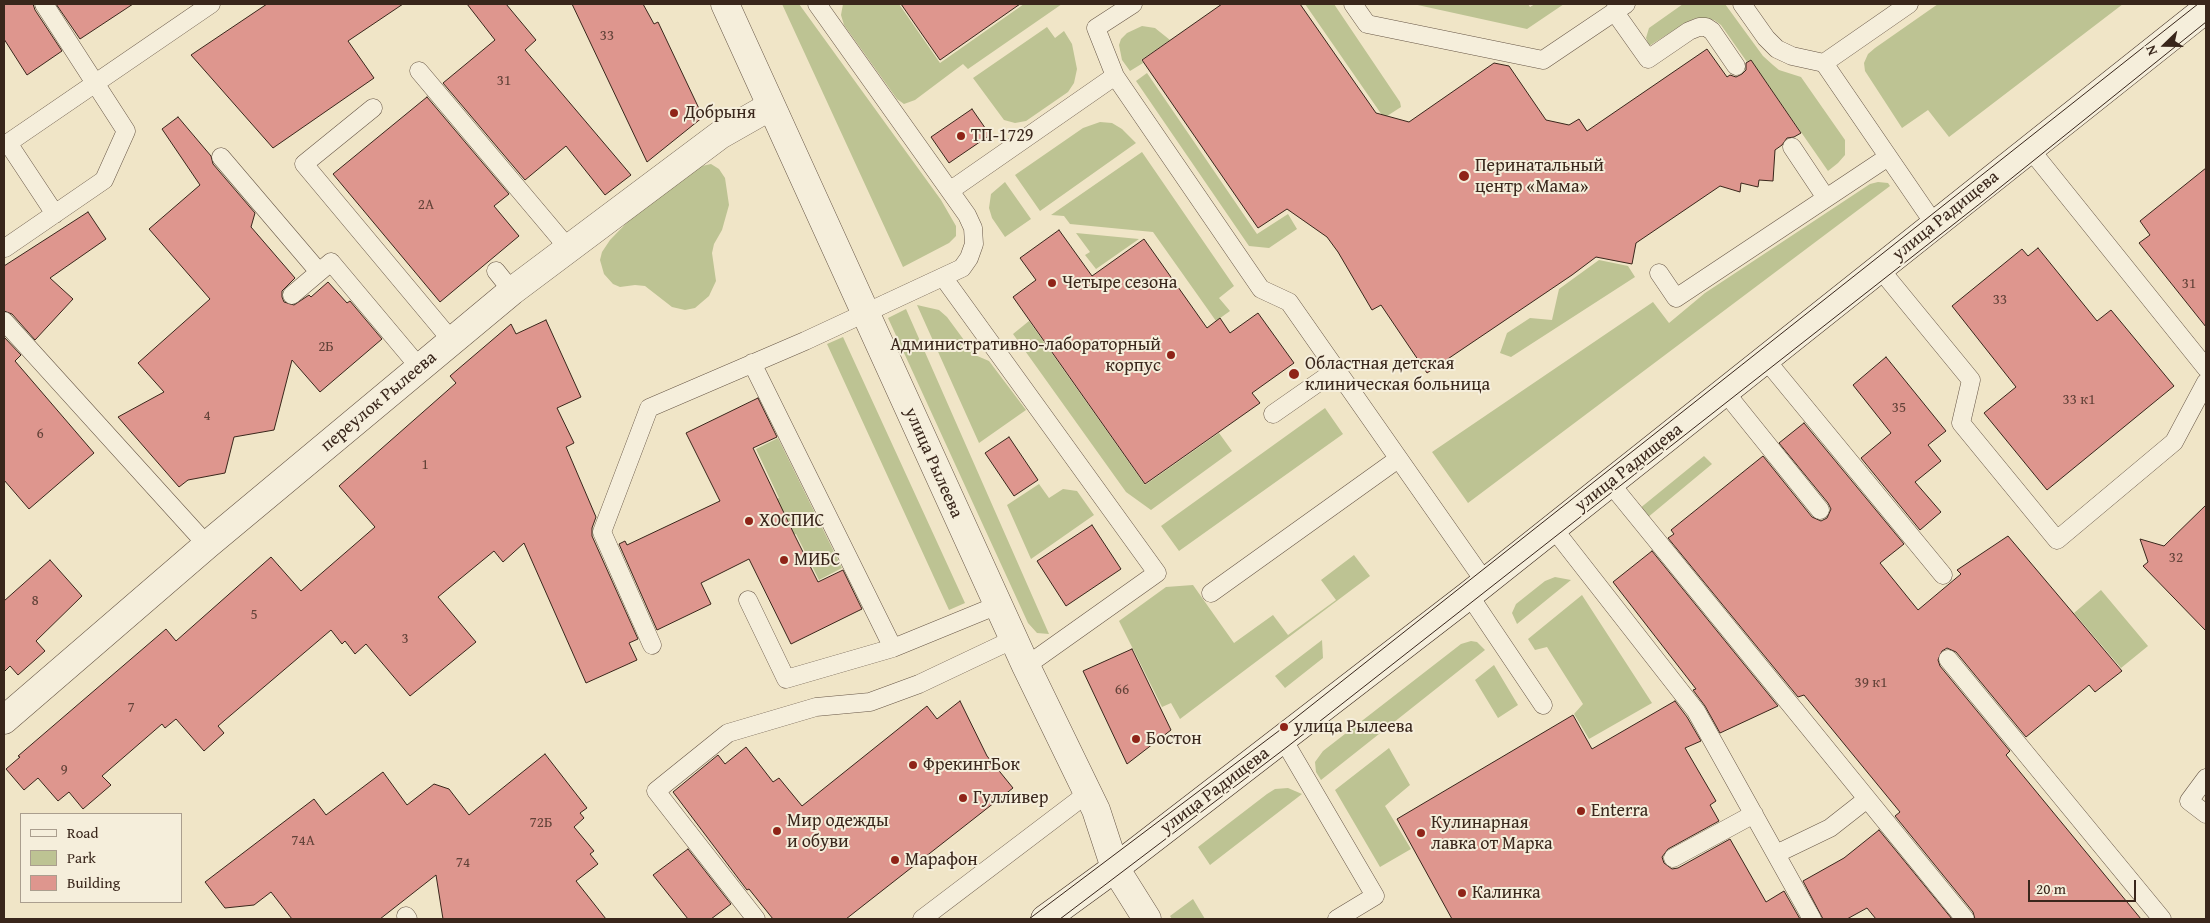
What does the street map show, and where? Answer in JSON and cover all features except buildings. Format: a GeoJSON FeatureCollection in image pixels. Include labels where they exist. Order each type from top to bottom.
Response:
{"type":"FeatureCollection","features":[{"type":"Feature","properties":{"kind":"street","name":"улица Рылеева"},"geometry":{"type":"LineString","coordinates":[[725,4],[1026,666],[1096,810],[1115,868],[1147,919]]}},
{"type":"Feature","properties":{"kind":"street","name":"улица Радищева"},"geometry":{"type":"LineString","coordinates":[[1045,919],[1115,868],[1477,588],[2206,9]]}},
{"type":"Feature","properties":{"kind":"street","name":"переулок Рылеева"},"geometry":{"type":"LineString","coordinates":[[4,720],[207,545],[452,341],[504,281],[569,249],[720,135],[770,106]]}},
{"type":"Feature","properties":{"kind":"lane"},"geometry":{"type":"LineString","coordinates":[[6,248],[104,180],[126,131],[44,4]]}},
{"type":"Feature","properties":{"kind":"lane"},"geometry":{"type":"LineString","coordinates":[[55,214],[8,143],[211,4]]}},
{"type":"Feature","properties":{"kind":"lane"},"geometry":{"type":"LineString","coordinates":[[652,645],[602,532],[649,408],[962,268],[969,258],[974,244],[973,228],[951,190],[819,4]]}},
{"type":"Feature","properties":{"kind":"lane"},"geometry":{"type":"LineString","coordinates":[[1133,4],[1096,28],[1115,76],[1261,289],[1289,302],[1398,459],[1477,588],[1543,706]]}},
{"type":"Feature","properties":{"kind":"lane"},"geometry":{"type":"LineString","coordinates":[[1353,4],[1367,24],[1543,60],[1620,8],[1648,59],[1689,31],[1706,26],[1712,31],[1736,66]]}},
{"type":"Feature","properties":{"kind":"lane"},"geometry":{"type":"LineString","coordinates":[[1742,4],[1777,50],[1792,56],[1824,63],[1935,225]]}},
{"type":"Feature","properties":{"kind":"lane"},"geometry":{"type":"LineString","coordinates":[[1824,63],[1909,4]]}},
{"type":"Feature","properties":{"kind":"lane"},"geometry":{"type":"LineString","coordinates":[[419,71],[569,249]]}},
{"type":"Feature","properties":{"kind":"lane"},"geometry":{"type":"LineString","coordinates":[[951,190],[1115,76]]}},
{"type":"Feature","properties":{"kind":"lane"},"geometry":{"type":"LineString","coordinates":[[373,108],[304,164],[452,341]]}},
{"type":"Feature","properties":{"kind":"lane"},"geometry":{"type":"LineString","coordinates":[[1792,148],[1826,198]]}},
{"type":"Feature","properties":{"kind":"lane"},"geometry":{"type":"LineString","coordinates":[[2030,149],[2206,368]]}},
{"type":"Feature","properties":{"kind":"lane"},"geometry":{"type":"LineString","coordinates":[[221,157],[319,272]]}},
{"type":"Feature","properties":{"kind":"lane"},"geometry":{"type":"LineString","coordinates":[[1659,273],[1676,298],[1888,157]]}},
{"type":"Feature","properties":{"kind":"lane"},"geometry":{"type":"LineString","coordinates":[[292,295],[331,262],[420,368]]}},
{"type":"Feature","properties":{"kind":"lane"},"geometry":{"type":"LineString","coordinates":[[1880,269],[1971,380],[1961,423],[2057,540],[2174,442],[2206,382]]}},
{"type":"Feature","properties":{"kind":"lane"},"geometry":{"type":"LineString","coordinates":[[943,277],[1157,573],[1026,666]]}},
{"type":"Feature","properties":{"kind":"lane"},"geometry":{"type":"LineString","coordinates":[[4,321],[207,545]]}},
{"type":"Feature","properties":{"kind":"lane"},"geometry":{"type":"LineString","coordinates":[[1766,360],[1942,575]]}},
{"type":"Feature","properties":{"kind":"lane"},"geometry":{"type":"LineString","coordinates":[[752,363],[893,648]]}},
{"type":"Feature","properties":{"kind":"lane"},"geometry":{"type":"LineString","coordinates":[[1273,414],[1336,370]]}},
{"type":"Feature","properties":{"kind":"lane"},"geometry":{"type":"LineString","coordinates":[[1725,392],[1820,510]]}},
{"type":"Feature","properties":{"kind":"lane"},"geometry":{"type":"LineString","coordinates":[[1211,593],[1398,459]]}},
{"type":"Feature","properties":{"kind":"lane"},"geometry":{"type":"LineString","coordinates":[[1610,483],[1965,919]]}},
{"type":"Feature","properties":{"kind":"lane"},"geometry":{"type":"LineString","coordinates":[[1553,528],[1696,711],[1812,919]]}},
{"type":"Feature","properties":{"kind":"lane"},"geometry":{"type":"LineString","coordinates":[[748,600],[786,680],[893,648],[998,605]]}},
{"type":"Feature","properties":{"kind":"lane"},"geometry":{"type":"LineString","coordinates":[[756,919],[656,791],[728,733],[816,707],[870,702],[919,684],[1014,639]]}},
{"type":"Feature","properties":{"kind":"lane"},"geometry":{"type":"LineString","coordinates":[[1948,659],[2162,919]]}},
{"type":"Feature","properties":{"kind":"lane"},"geometry":{"type":"LineString","coordinates":[[1283,739],[1375,896],[1349,916]]}},
{"type":"Feature","properties":{"kind":"lane"},"geometry":{"type":"LineString","coordinates":[[2206,778],[2189,801],[2206,814]]}},
{"type":"Feature","properties":{"kind":"lane"},"geometry":{"type":"LineString","coordinates":[[929,917],[1088,793]]}},
{"type":"Feature","properties":{"kind":"lane"},"geometry":{"type":"LineString","coordinates":[[1776,854],[1830,828],[1867,799]]}},
{"type":"Feature","properties":{"kind":"lane"},"geometry":{"type":"LineString","coordinates":[[1673,858],[1754,814]]}},
{"type":"Feature","properties":{"kind":"green space"},"geometry":{"type":"Polygon","coordinates":[[[782,4],[799,4],[941,200],[956,226],[956,236],[949,243],[903,267],[782,4]]]}},
{"type":"Feature","properties":{"kind":"green space"},"geometry":{"type":"Polygon","coordinates":[[[843,4],[899,4],[940,63],[1024,4],[1062,4],[968,69],[963,64],[915,100],[904,104],[897,99],[844,25],[841,15],[843,4]]]}},
{"type":"Feature","properties":{"kind":"green space"},"geometry":{"type":"Polygon","coordinates":[[[1305,4],[1334,4],[1400,102],[1401,107],[1384,118],[1305,4]]]}},
{"type":"Feature","properties":{"kind":"green space"},"geometry":{"type":"Polygon","coordinates":[[[1413,4],[1528,4],[1530,7],[1535,4],[1564,4],[1527,29],[1413,4]]]}},
{"type":"Feature","properties":{"kind":"green space"},"geometry":{"type":"Polygon","coordinates":[[[1683,4],[1725,4],[1763,56],[1779,70],[1801,77],[1845,140],[1845,155],[1838,163],[1828,171],[1751,60],[1747,62],[1721,25],[1714,20],[1696,18],[1649,46],[1646,38],[1649,28],[1683,4]]]}},
{"type":"Feature","properties":{"kind":"green space"},"geometry":{"type":"Polygon","coordinates":[[[1938,4],[2123,4],[1949,137],[1928,110],[1902,128],[1865,71],[1864,63],[1868,54],[1875,48],[1938,4]]]}},
{"type":"Feature","properties":{"kind":"green space"},"geometry":{"type":"Polygon","coordinates":[[[1142,26],[1155,28],[1170,40],[1141,60],[1143,63],[1130,71],[1122,60],[1119,45],[1121,39],[1127,33],[1142,26]]]}},
{"type":"Feature","properties":{"kind":"green space"},"geometry":{"type":"Polygon","coordinates":[[[1047,27],[1055,38],[1064,31],[1072,44],[1077,69],[1074,83],[1068,92],[1026,121],[1015,123],[1004,120],[973,78],[1047,27]]]}},
{"type":"Feature","properties":{"kind":"green space"},"geometry":{"type":"Polygon","coordinates":[[[1147,73],[1257,234],[1288,214],[1297,229],[1269,248],[1249,246],[1136,81],[1147,73]]]}},
{"type":"Feature","properties":{"kind":"green space"},"geometry":{"type":"Polygon","coordinates":[[[1100,122],[1112,123],[1122,129],[1136,143],[1040,211],[1015,175],[1083,128],[1100,122]]]}},
{"type":"Feature","properties":{"kind":"green space"},"geometry":{"type":"Polygon","coordinates":[[[1142,152],[1234,286],[1219,298],[1230,311],[1216,321],[1153,232],[1070,224],[1064,216],[1051,215],[1142,152]]]}},
{"type":"Feature","properties":{"kind":"green space"},"geometry":{"type":"Polygon","coordinates":[[[711,164],[719,169],[725,178],[729,205],[722,230],[714,244],[712,253],[716,281],[709,296],[695,308],[685,310],[672,307],[645,286],[620,287],[613,284],[604,274],[600,260],[602,252],[610,240],[641,208],[679,178],[702,166],[711,164]]]}},
{"type":"Feature","properties":{"kind":"green space"},"geometry":{"type":"Polygon","coordinates":[[[1005,182],[1031,219],[1005,237],[992,218],[989,208],[991,194],[1005,182]]]}},
{"type":"Feature","properties":{"kind":"green space"},"geometry":{"type":"Polygon","coordinates":[[[1878,182],[1888,183],[1890,186],[1468,503],[1432,452],[1653,302],[1669,323],[1705,293],[1870,184],[1878,182]]]}},
{"type":"Feature","properties":{"kind":"green space"},"geometry":{"type":"Polygon","coordinates":[[[1076,233],[1139,239],[1096,269],[1085,255],[1090,252],[1076,233]]]}},
{"type":"Feature","properties":{"kind":"green space"},"geometry":{"type":"Polygon","coordinates":[[[1599,260],[1628,266],[1635,277],[1511,357],[1500,353],[1507,333],[1530,318],[1552,320],[1559,289],[1599,260]]]}},
{"type":"Feature","properties":{"kind":"green space"},"geometry":{"type":"Polygon","coordinates":[[[917,305],[939,310],[947,317],[975,355],[989,361],[1026,410],[979,443],[917,305]]]}},
{"type":"Feature","properties":{"kind":"green space"},"geometry":{"type":"Polygon","coordinates":[[[906,309],[1049,634],[1037,633],[1028,623],[888,318],[906,309]]]}},
{"type":"Feature","properties":{"kind":"green space"},"geometry":{"type":"Polygon","coordinates":[[[1029,321],[1145,485],[1219,433],[1232,451],[1151,510],[1126,492],[1013,334],[1029,321]]]}},
{"type":"Feature","properties":{"kind":"green space"},"geometry":{"type":"Polygon","coordinates":[[[843,337],[965,603],[949,610],[827,344],[843,337]]]}},
{"type":"Feature","properties":{"kind":"green space"},"geometry":{"type":"Polygon","coordinates":[[[1325,408],[1343,434],[1179,551],[1161,526],[1325,408]]]}},
{"type":"Feature","properties":{"kind":"green space"},"geometry":{"type":"Polygon","coordinates":[[[778,438],[842,568],[819,580],[796,534],[786,538],[769,503],[779,498],[756,449],[778,438]]]}},
{"type":"Feature","properties":{"kind":"green space"},"geometry":{"type":"Polygon","coordinates":[[[1704,456],[1712,464],[1647,518],[1639,509],[1704,456]]]}},
{"type":"Feature","properties":{"kind":"green space"},"geometry":{"type":"Polygon","coordinates":[[[1039,484],[1049,498],[1063,489],[1077,491],[1094,515],[1031,559],[1007,505],[1039,484]]]}},
{"type":"Feature","properties":{"kind":"green space"},"geometry":{"type":"Polygon","coordinates":[[[1354,555],[1370,576],[1180,719],[1171,703],[1162,707],[1119,621],[1166,587],[1193,585],[1234,643],[1273,615],[1288,635],[1336,600],[1321,580],[1354,555]]]}},
{"type":"Feature","properties":{"kind":"green space"},"geometry":{"type":"Polygon","coordinates":[[[1555,577],[1571,580],[1517,624],[1512,613],[1516,604],[1545,581],[1555,577]]]}},
{"type":"Feature","properties":{"kind":"green space"},"geometry":{"type":"Polygon","coordinates":[[[2101,590],[2148,646],[2121,668],[2074,613],[2101,590]]]}},
{"type":"Feature","properties":{"kind":"green space"},"geometry":{"type":"Polygon","coordinates":[[[1582,595],[1652,703],[1589,739],[1574,714],[1583,704],[1547,647],[1535,650],[1528,639],[1582,595]]]}},
{"type":"Feature","properties":{"kind":"green space"},"geometry":{"type":"Polygon","coordinates":[[[1322,640],[1323,658],[1285,688],[1275,676],[1322,640]]]}},
{"type":"Feature","properties":{"kind":"green space"},"geometry":{"type":"Polygon","coordinates":[[[1471,641],[1477,642],[1485,650],[1321,780],[1316,772],[1315,762],[1323,751],[1461,644],[1471,641]]]}},
{"type":"Feature","properties":{"kind":"green space"},"geometry":{"type":"Polygon","coordinates":[[[1494,665],[1518,705],[1498,718],[1475,680],[1494,665]]]}},
{"type":"Feature","properties":{"kind":"green space"},"geometry":{"type":"Polygon","coordinates":[[[1389,748],[1410,785],[1385,806],[1411,849],[1380,867],[1335,790],[1389,748]]]}},
{"type":"Feature","properties":{"kind":"green space"},"geometry":{"type":"Polygon","coordinates":[[[1288,788],[1302,794],[1210,865],[1198,847],[1267,794],[1275,789],[1288,788]]]}},
{"type":"Feature","properties":{"kind":"green space"},"geometry":{"type":"Polygon","coordinates":[[[1193,899],[1205,919],[1172,919],[1170,916],[1193,899]]]}},
{"type":"Feature","properties":{"kind":"tram line"},"geometry":{"type":"LineString","coordinates":[[1029,919],[1284,727],[2198,4]]}},
{"type":"Feature","properties":{"kind":"tram line"},"geometry":{"type":"LineString","coordinates":[[1060,919],[1287,747],[1982,202],[2206,22]]}},
{"type":"Feature","properties":{"kind":"place","name":"Добрыня"},"geometry":{"type":"Point","coordinates":[674,113]}},
{"type":"Feature","properties":{"kind":"place","name":"ТП-1729"},"geometry":{"type":"Point","coordinates":[961,136]}},
{"type":"Feature","properties":{"kind":"place","name":"Перинатальный центр «Мама»"},"geometry":{"type":"Point","coordinates":[1464,176]}},
{"type":"Feature","properties":{"kind":"place","name":"Четыре сезона"},"geometry":{"type":"Point","coordinates":[1052,283]}},
{"type":"Feature","properties":{"kind":"place","name":"Административно-лабораторный корпус"},"geometry":{"type":"Point","coordinates":[1171,355]}},
{"type":"Feature","properties":{"kind":"place","name":"Областная детская клиническая больница"},"geometry":{"type":"Point","coordinates":[1294,374]}},
{"type":"Feature","properties":{"kind":"place","name":"ХОСПИС"},"geometry":{"type":"Point","coordinates":[749,521]}},
{"type":"Feature","properties":{"kind":"place","name":"МИБС"},"geometry":{"type":"Point","coordinates":[784,560]}},
{"type":"Feature","properties":{"kind":"place","name":"улица Рылеева"},"geometry":{"type":"Point","coordinates":[1284,727]}},
{"type":"Feature","properties":{"kind":"place","name":"Бостон"},"geometry":{"type":"Point","coordinates":[1136,739]}},
{"type":"Feature","properties":{"kind":"place","name":"ФрекингБок"},"geometry":{"type":"Point","coordinates":[913,765]}},
{"type":"Feature","properties":{"kind":"place","name":"Гулливер"},"geometry":{"type":"Point","coordinates":[963,798]}},
{"type":"Feature","properties":{"kind":"place","name":"Enterra"},"geometry":{"type":"Point","coordinates":[1581,811]}},
{"type":"Feature","properties":{"kind":"place","name":"Мир одежды и обуви"},"geometry":{"type":"Point","coordinates":[777,831]}},
{"type":"Feature","properties":{"kind":"place","name":"Кулинарная лавка от Марка"},"geometry":{"type":"Point","coordinates":[1421,833]}},
{"type":"Feature","properties":{"kind":"place","name":"Марафон"},"geometry":{"type":"Point","coordinates":[895,860]}},
{"type":"Feature","properties":{"kind":"place","name":"Калинка"},"geometry":{"type":"Point","coordinates":[1462,893]}}]}
